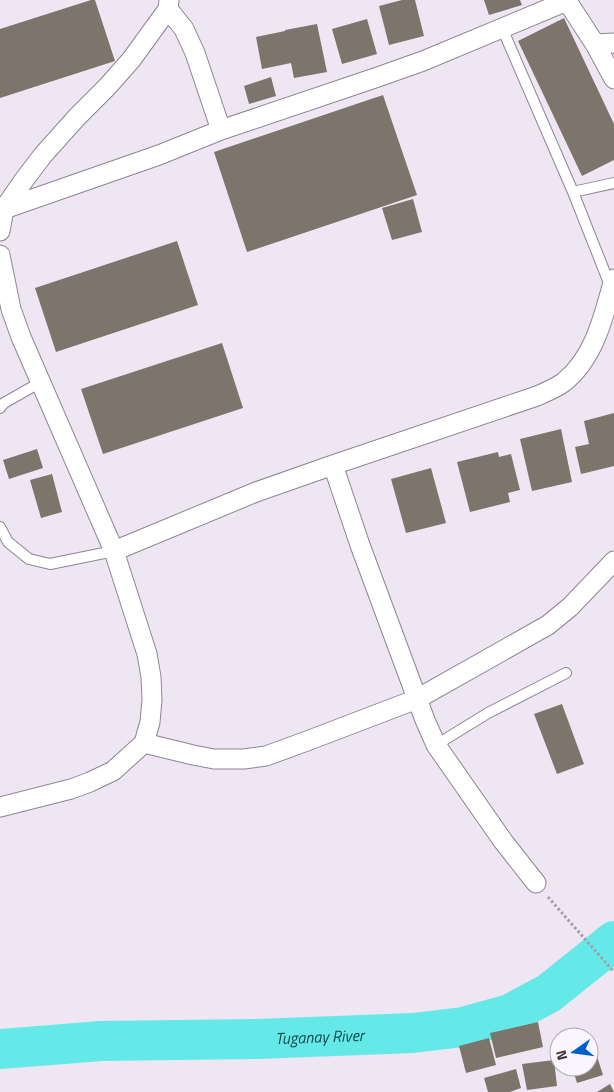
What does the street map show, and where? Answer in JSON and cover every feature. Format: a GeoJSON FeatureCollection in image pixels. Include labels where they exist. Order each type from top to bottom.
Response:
{"type":"FeatureCollection","features":[{"type":"Feature","properties":{"kind":"street"},"geometry":{"type":"LineString","coordinates":[[2,209],[159,155],[222,130],[423,61],[567,1],[605,43],[614,79]]}},
{"type":"Feature","properties":{"kind":"street"},"geometry":{"type":"LineString","coordinates":[[0,231],[2,209],[44,155],[131,60],[168,4],[184,29],[195,53],[222,130]]}},
{"type":"Feature","properties":{"kind":"street"},"geometry":{"type":"LineString","coordinates":[[0,255],[11,309],[114,552],[147,654],[152,700],[150,722],[144,743],[113,771],[71,789],[0,807]]}},
{"type":"Feature","properties":{"kind":"street"},"geometry":{"type":"LineString","coordinates":[[114,552],[256,492],[537,396],[564,382],[582,363],[597,335],[613,284]]}},
{"type":"Feature","properties":{"kind":"street"},"geometry":{"type":"LineString","coordinates":[[333,465],[360,545],[436,745],[503,841],[536,883]]}},
{"type":"Feature","properties":{"kind":"street"},"geometry":{"type":"LineString","coordinates":[[144,743],[214,759],[244,759],[266,756],[417,699],[548,625],[570,607],[614,561]]}},
{"type":"Feature","properties":{"kind":"lane"},"geometry":{"type":"LineString","coordinates":[[502,28],[613,284]]}},
{"type":"Feature","properties":{"kind":"lane"},"geometry":{"type":"LineString","coordinates":[[573,192],[614,184]]}},
{"type":"Feature","properties":{"kind":"lane"},"geometry":{"type":"LineString","coordinates":[[0,408],[41,382]]}},
{"type":"Feature","properties":{"kind":"lane"},"geometry":{"type":"LineString","coordinates":[[0,527],[8,542],[29,559],[50,564],[114,552]]}},
{"type":"Feature","properties":{"kind":"lane"},"geometry":{"type":"LineString","coordinates":[[436,745],[488,713],[566,673]]}},
{"type":"Feature","properties":{"kind":"path"},"geometry":{"type":"LineString","coordinates":[[536,883],[614,972]]}},
{"type":"Feature","properties":{"kind":"building"},"geometry":{"type":"Polygon","coordinates":[[[95,0],[115,61],[0,98],[0,29],[95,0]]]}},
{"type":"Feature","properties":{"kind":"building"},"geometry":{"type":"Polygon","coordinates":[[[402,0],[415,0],[424,36],[389,45],[379,6],[402,0]]]}},
{"type":"Feature","properties":{"kind":"building"},"geometry":{"type":"Polygon","coordinates":[[[484,0],[520,0],[522,5],[489,15],[484,0]]]}},
{"type":"Feature","properties":{"kind":"building"},"geometry":{"type":"Polygon","coordinates":[[[564,18],[614,124],[614,160],[582,176],[518,41],[564,18]]]}},
{"type":"Feature","properties":{"kind":"building"},"geometry":{"type":"Polygon","coordinates":[[[367,19],[377,54],[342,64],[332,29],[367,19]]]}},
{"type":"Feature","properties":{"kind":"building"},"geometry":{"type":"Polygon","coordinates":[[[317,24],[327,72],[294,78],[291,63],[262,69],[256,37],[317,24]]]}},
{"type":"Feature","properties":{"kind":"building"},"geometry":{"type":"Polygon","coordinates":[[[271,77],[276,96],[249,104],[244,86],[271,77]]]}},
{"type":"Feature","properties":{"kind":"building"},"geometry":{"type":"Polygon","coordinates":[[[383,95],[417,195],[247,252],[214,152],[383,95]]]}},
{"type":"Feature","properties":{"kind":"building"},"geometry":{"type":"Polygon","coordinates":[[[413,199],[422,232],[392,240],[382,208],[413,199]]]}},
{"type":"Feature","properties":{"kind":"building"},"geometry":{"type":"Polygon","coordinates":[[[177,241],[198,305],[56,352],[35,288],[177,241]]]}},
{"type":"Feature","properties":{"kind":"building"},"geometry":{"type":"Polygon","coordinates":[[[222,343],[243,408],[103,454],[81,389],[222,343]]]}},
{"type":"Feature","properties":{"kind":"building"},"geometry":{"type":"Polygon","coordinates":[[[614,413],[614,466],[581,474],[575,447],[589,444],[584,421],[614,413]]]}},
{"type":"Feature","properties":{"kind":"building"},"geometry":{"type":"Polygon","coordinates":[[[561,429],[572,482],[532,491],[520,439],[561,429]]]}},
{"type":"Feature","properties":{"kind":"building"},"geometry":{"type":"Polygon","coordinates":[[[37,449],[43,468],[9,479],[3,460],[37,449]]]}},
{"type":"Feature","properties":{"kind":"building"},"geometry":{"type":"Polygon","coordinates":[[[498,452],[499,457],[511,454],[520,490],[508,493],[510,502],[470,512],[457,462],[498,452]]]}},
{"type":"Feature","properties":{"kind":"building"},"geometry":{"type":"Polygon","coordinates":[[[431,468],[446,523],[406,533],[391,479],[431,468]]]}},
{"type":"Feature","properties":{"kind":"building"},"geometry":{"type":"Polygon","coordinates":[[[52,474],[62,512],[41,518],[30,480],[52,474]]]}},
{"type":"Feature","properties":{"kind":"building"},"geometry":{"type":"Polygon","coordinates":[[[562,704],[584,764],[557,774],[534,714],[562,704]]]}},
{"type":"Feature","properties":{"kind":"building"},"geometry":{"type":"Polygon","coordinates":[[[538,1022],[543,1047],[496,1058],[490,1033],[538,1022]]]}},
{"type":"Feature","properties":{"kind":"building"},"geometry":{"type":"Polygon","coordinates":[[[489,1038],[496,1065],[466,1073],[459,1046],[489,1038]]]}},
{"type":"Feature","properties":{"kind":"building"},"geometry":{"type":"Polygon","coordinates":[[[549,1061],[549,1077],[556,1077],[557,1086],[527,1090],[522,1064],[549,1061]]]}},
{"type":"Feature","properties":{"kind":"building"},"geometry":{"type":"Polygon","coordinates":[[[599,1062],[603,1075],[599,1076],[599,1062]]]}},
{"type":"Feature","properties":{"kind":"building"},"geometry":{"type":"Polygon","coordinates":[[[516,1069],[521,1088],[510,1092],[488,1092],[484,1078],[516,1069]]]}},
{"type":"Feature","properties":{"kind":"building"},"geometry":{"type":"Polygon","coordinates":[[[575,1077],[596,1077],[577,1083],[575,1077]]]}},
{"type":"Feature","properties":{"kind":"building"},"geometry":{"type":"Polygon","coordinates":[[[610,1084],[614,1092],[597,1092],[610,1084]]]}},
{"type":"Feature","properties":{"kind":"waterway","name":"Tuganay River"},"geometry":{"type":"LineString","coordinates":[[0,1049],[101,1041],[258,1039],[413,1033],[463,1027],[510,1014],[549,993],[614,941]]}}]}
